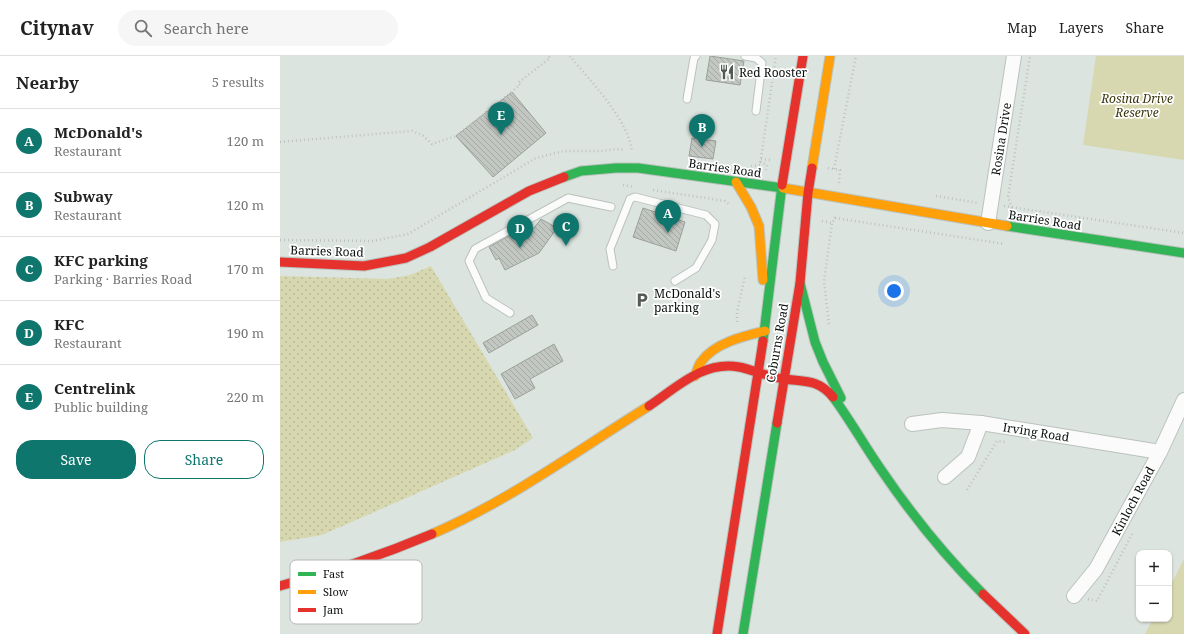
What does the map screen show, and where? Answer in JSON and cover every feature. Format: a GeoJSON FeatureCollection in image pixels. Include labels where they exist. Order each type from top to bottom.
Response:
{"type":"FeatureCollection","features":[{"type":"Feature","properties":{"kind":"main road","name":"Coburns Road"},"geometry":{"type":"LineString","coordinates":[[717,634],[765,331],[782,188],[803,56]]}},
{"type":"Feature","properties":{"kind":"main road","name":"Coburns Road"},"geometry":{"type":"LineString","coordinates":[[742,634],[800,283],[808,193],[830,56]]}},
{"type":"Feature","properties":{"kind":"main road","name":"Barries Road"},"geometry":{"type":"LineString","coordinates":[[280,262],[364,266],[406,258],[430,247],[529,191],[581,172],[616,168],[638,168],[782,188],[988,223],[1184,253]]}},
{"type":"Feature","properties":{"kind":"main road"},"geometry":{"type":"LineString","coordinates":[[736,182],[756,219],[760,232],[761,273],[770,294]]}},
{"type":"Feature","properties":{"kind":"main road"},"geometry":{"type":"LineString","coordinates":[[800,283],[806,312],[818,351],[855,426]]}},
{"type":"Feature","properties":{"kind":"main road"},"geometry":{"type":"LineString","coordinates":[[694,377],[702,360],[720,348],[751,333],[765,331]]}},
{"type":"Feature","properties":{"kind":"main road"},"geometry":{"type":"LineString","coordinates":[[367,560],[414,542],[467,517],[522,486],[694,377],[722,366],[745,368],[783,379],[807,380],[824,388],[855,426],[911,511],[933,539],[965,576],[1025,634]]}},
{"type":"Feature","properties":{"kind":"main road"},"geometry":{"type":"LineString","coordinates":[[280,586],[290,583]]}},
{"type":"Feature","properties":{"kind":"street","name":"Rosina Drive"},"geometry":{"type":"LineString","coordinates":[[988,223],[1014,56]]}},
{"type":"Feature","properties":{"kind":"street","name":"Kinloch Road"},"geometry":{"type":"LineString","coordinates":[[1074,596],[1096,569],[1160,452],[1184,400]]}},
{"type":"Feature","properties":{"kind":"street","name":"Irving Road"},"geometry":{"type":"LineString","coordinates":[[912,424],[942,420],[981,423],[1160,452]]}},
{"type":"Feature","properties":{"kind":"street"},"geometry":{"type":"LineString","coordinates":[[945,477],[968,457],[981,423]]}},
{"type":"Feature","properties":{"kind":"lane"},"geometry":{"type":"LineString","coordinates":[[687,99],[694,58],[696,56]]}},
{"type":"Feature","properties":{"kind":"lane"},"geometry":{"type":"LineString","coordinates":[[745,56],[756,58],[762,63],[756,111]]}},
{"type":"Feature","properties":{"kind":"lane"},"geometry":{"type":"LineString","coordinates":[[614,266],[610,249],[630,199],[635,196],[706,215],[715,224],[712,240],[696,268],[675,282]]}},
{"type":"Feature","properties":{"kind":"lane"},"geometry":{"type":"LineString","coordinates":[[510,313],[486,298],[469,261],[475,250],[568,198],[611,207]]}},
{"type":"Feature","properties":{"kind":"path"},"geometry":{"type":"LineString","coordinates":[[280,142],[412,131],[422,135],[432,144],[456,136],[520,86],[518,83],[550,58],[548,56]]}},
{"type":"Feature","properties":{"kind":"path"},"geometry":{"type":"LineString","coordinates":[[570,56],[611,106],[632,143],[632,152]]}},
{"type":"Feature","properties":{"kind":"path"},"geometry":{"type":"LineString","coordinates":[[834,169],[856,56]]}},
{"type":"Feature","properties":{"kind":"path"},"geometry":{"type":"LineString","coordinates":[[1012,208],[1008,197],[1030,56]]}},
{"type":"Feature","properties":{"kind":"path"},"geometry":{"type":"LineString","coordinates":[[839,182],[847,183]]}},
{"type":"Feature","properties":{"kind":"path"},"geometry":{"type":"LineString","coordinates":[[622,185],[638,188]]}},
{"type":"Feature","properties":{"kind":"path"},"geometry":{"type":"LineString","coordinates":[[645,189],[726,201],[733,208]]}},
{"type":"Feature","properties":{"kind":"path"},"geometry":{"type":"LineString","coordinates":[[933,196],[1184,233]]}},
{"type":"Feature","properties":{"kind":"path"},"geometry":{"type":"LineString","coordinates":[[829,327],[824,282],[832,223]]}},
{"type":"Feature","properties":{"kind":"path"},"geometry":{"type":"LineString","coordinates":[[740,338],[737,312],[746,270]]}},
{"type":"Feature","properties":{"kind":"path"},"geometry":{"type":"LineString","coordinates":[[967,490],[997,441],[1013,443]]}},
{"type":"Feature","properties":{"kind":"green space","name":"Rosina Drive Reserve"},"geometry":{"type":"Polygon","coordinates":[[[1096,56],[1184,56],[1184,160],[1083,145],[1096,56]]]}},
{"type":"Feature","properties":{"kind":"green space"},"geometry":{"type":"Polygon","coordinates":[[[431,266],[533,438],[515,450],[322,535],[280,542],[280,276],[388,279],[410,275],[431,266]]]}},
{"type":"Feature","properties":{"kind":"green space"},"geometry":{"type":"Polygon","coordinates":[[[1184,559],[1184,634],[1145,634],[1151,622],[1172,622],[1172,582],[1184,559]]]}},
{"type":"Feature","properties":{"kind":"building"},"geometry":{"type":"Polygon","coordinates":[[[710,56],[744,61],[740,85],[706,80],[710,56]]]}},
{"type":"Feature","properties":{"kind":"building"},"geometry":{"type":"Polygon","coordinates":[[[512,92],[546,133],[493,177],[456,136],[512,92]]]}},
{"type":"Feature","properties":{"kind":"building"},"geometry":{"type":"Polygon","coordinates":[[[692,138],[716,141],[713,159],[689,156],[692,138]]]}},
{"type":"Feature","properties":{"kind":"building"},"geometry":{"type":"Polygon","coordinates":[[[643,208],[685,222],[676,251],[633,237],[643,208]]]}},
{"type":"Feature","properties":{"kind":"building"},"geometry":{"type":"Polygon","coordinates":[[[541,219],[557,228],[539,253],[505,270],[499,258],[496,260],[489,247],[520,230],[523,234],[534,228],[541,219]]]}},
{"type":"Feature","properties":{"kind":"building"},"geometry":{"type":"Polygon","coordinates":[[[532,315],[538,325],[489,353],[483,343],[532,315]]]}},
{"type":"Feature","properties":{"kind":"building"},"geometry":{"type":"Polygon","coordinates":[[[554,344],[563,361],[530,379],[535,388],[515,399],[501,374],[554,344]]]}},
{"type":"Feature","properties":{"kind":"traffic: fast"},"geometry":{"type":"LineString","coordinates":[[564,177],[581,171],[638,168],[783,188]]}},
{"type":"Feature","properties":{"kind":"traffic: fast"},"geometry":{"type":"LineString","coordinates":[[763,341],[782,185]]}},
{"type":"Feature","properties":{"kind":"traffic: fast"},"geometry":{"type":"LineString","coordinates":[[1007,226],[1184,253]]}},
{"type":"Feature","properties":{"kind":"traffic: fast"},"geometry":{"type":"LineString","coordinates":[[800,283],[815,342],[841,398]]}},
{"type":"Feature","properties":{"kind":"traffic: fast"},"geometry":{"type":"LineString","coordinates":[[833,397],[882,471],[917,519],[955,565],[983,594]]}},
{"type":"Feature","properties":{"kind":"traffic: fast"},"geometry":{"type":"LineString","coordinates":[[743,634],[777,423]]}},
{"type":"Feature","properties":{"kind":"traffic: slow"},"geometry":{"type":"LineString","coordinates":[[812,168],[830,56]]}},
{"type":"Feature","properties":{"kind":"traffic: slow"},"geometry":{"type":"LineString","coordinates":[[736,182],[751,207],[759,226],[763,280]]}},
{"type":"Feature","properties":{"kind":"traffic: slow"},"geometry":{"type":"LineString","coordinates":[[783,188],[1007,226]]}},
{"type":"Feature","properties":{"kind":"traffic: slow"},"geometry":{"type":"LineString","coordinates":[[695,376],[701,362],[707,355],[721,345],[748,335],[765,331]]}},
{"type":"Feature","properties":{"kind":"traffic: slow"},"geometry":{"type":"LineString","coordinates":[[432,534],[461,521],[516,491],[649,406]]}},
{"type":"Feature","properties":{"kind":"traffic: jam"},"geometry":{"type":"LineString","coordinates":[[782,185],[803,56]]}},
{"type":"Feature","properties":{"kind":"traffic: jam"},"geometry":{"type":"LineString","coordinates":[[777,423],[800,283],[808,193],[812,168]]}},
{"type":"Feature","properties":{"kind":"traffic: jam"},"geometry":{"type":"LineString","coordinates":[[280,262],[364,266],[406,258],[430,247],[529,191],[564,177]]}},
{"type":"Feature","properties":{"kind":"traffic: jam"},"geometry":{"type":"LineString","coordinates":[[717,634],[763,341]]}},
{"type":"Feature","properties":{"kind":"traffic: jam"},"geometry":{"type":"LineString","coordinates":[[649,406],[691,377],[714,368],[726,366],[745,368],[778,378],[811,382],[822,387],[833,397]]}},
{"type":"Feature","properties":{"kind":"traffic: jam"},"geometry":{"type":"LineString","coordinates":[[365,560],[432,534]]}},
{"type":"Feature","properties":{"kind":"traffic: jam"},"geometry":{"type":"LineString","coordinates":[[280,586],[290,583]]}},
{"type":"Feature","properties":{"kind":"traffic: jam"},"geometry":{"type":"LineString","coordinates":[[983,594],[1025,634]]}},
{"type":"Feature","properties":{"kind":"place","name":"Red Rooster"},"geometry":{"type":"Point","coordinates":[727,72]}},
{"type":"Feature","properties":{"kind":"place","name":"Centrelink"},"geometry":{"type":"Point","coordinates":[501,135]}},
{"type":"Feature","properties":{"kind":"place","name":"Subway"},"geometry":{"type":"Point","coordinates":[702,147]}},
{"type":"Feature","properties":{"kind":"place","name":"McDonald's"},"geometry":{"type":"Point","coordinates":[668,233]}},
{"type":"Feature","properties":{"kind":"place","name":"KFC parking"},"geometry":{"type":"Point","coordinates":[566,246]}},
{"type":"Feature","properties":{"kind":"place","name":"KFC"},"geometry":{"type":"Point","coordinates":[520,248]}},
{"type":"Feature","properties":{"kind":"place","name":"McDonald's parking"},"geometry":{"type":"Point","coordinates":[642,300]}}]}
